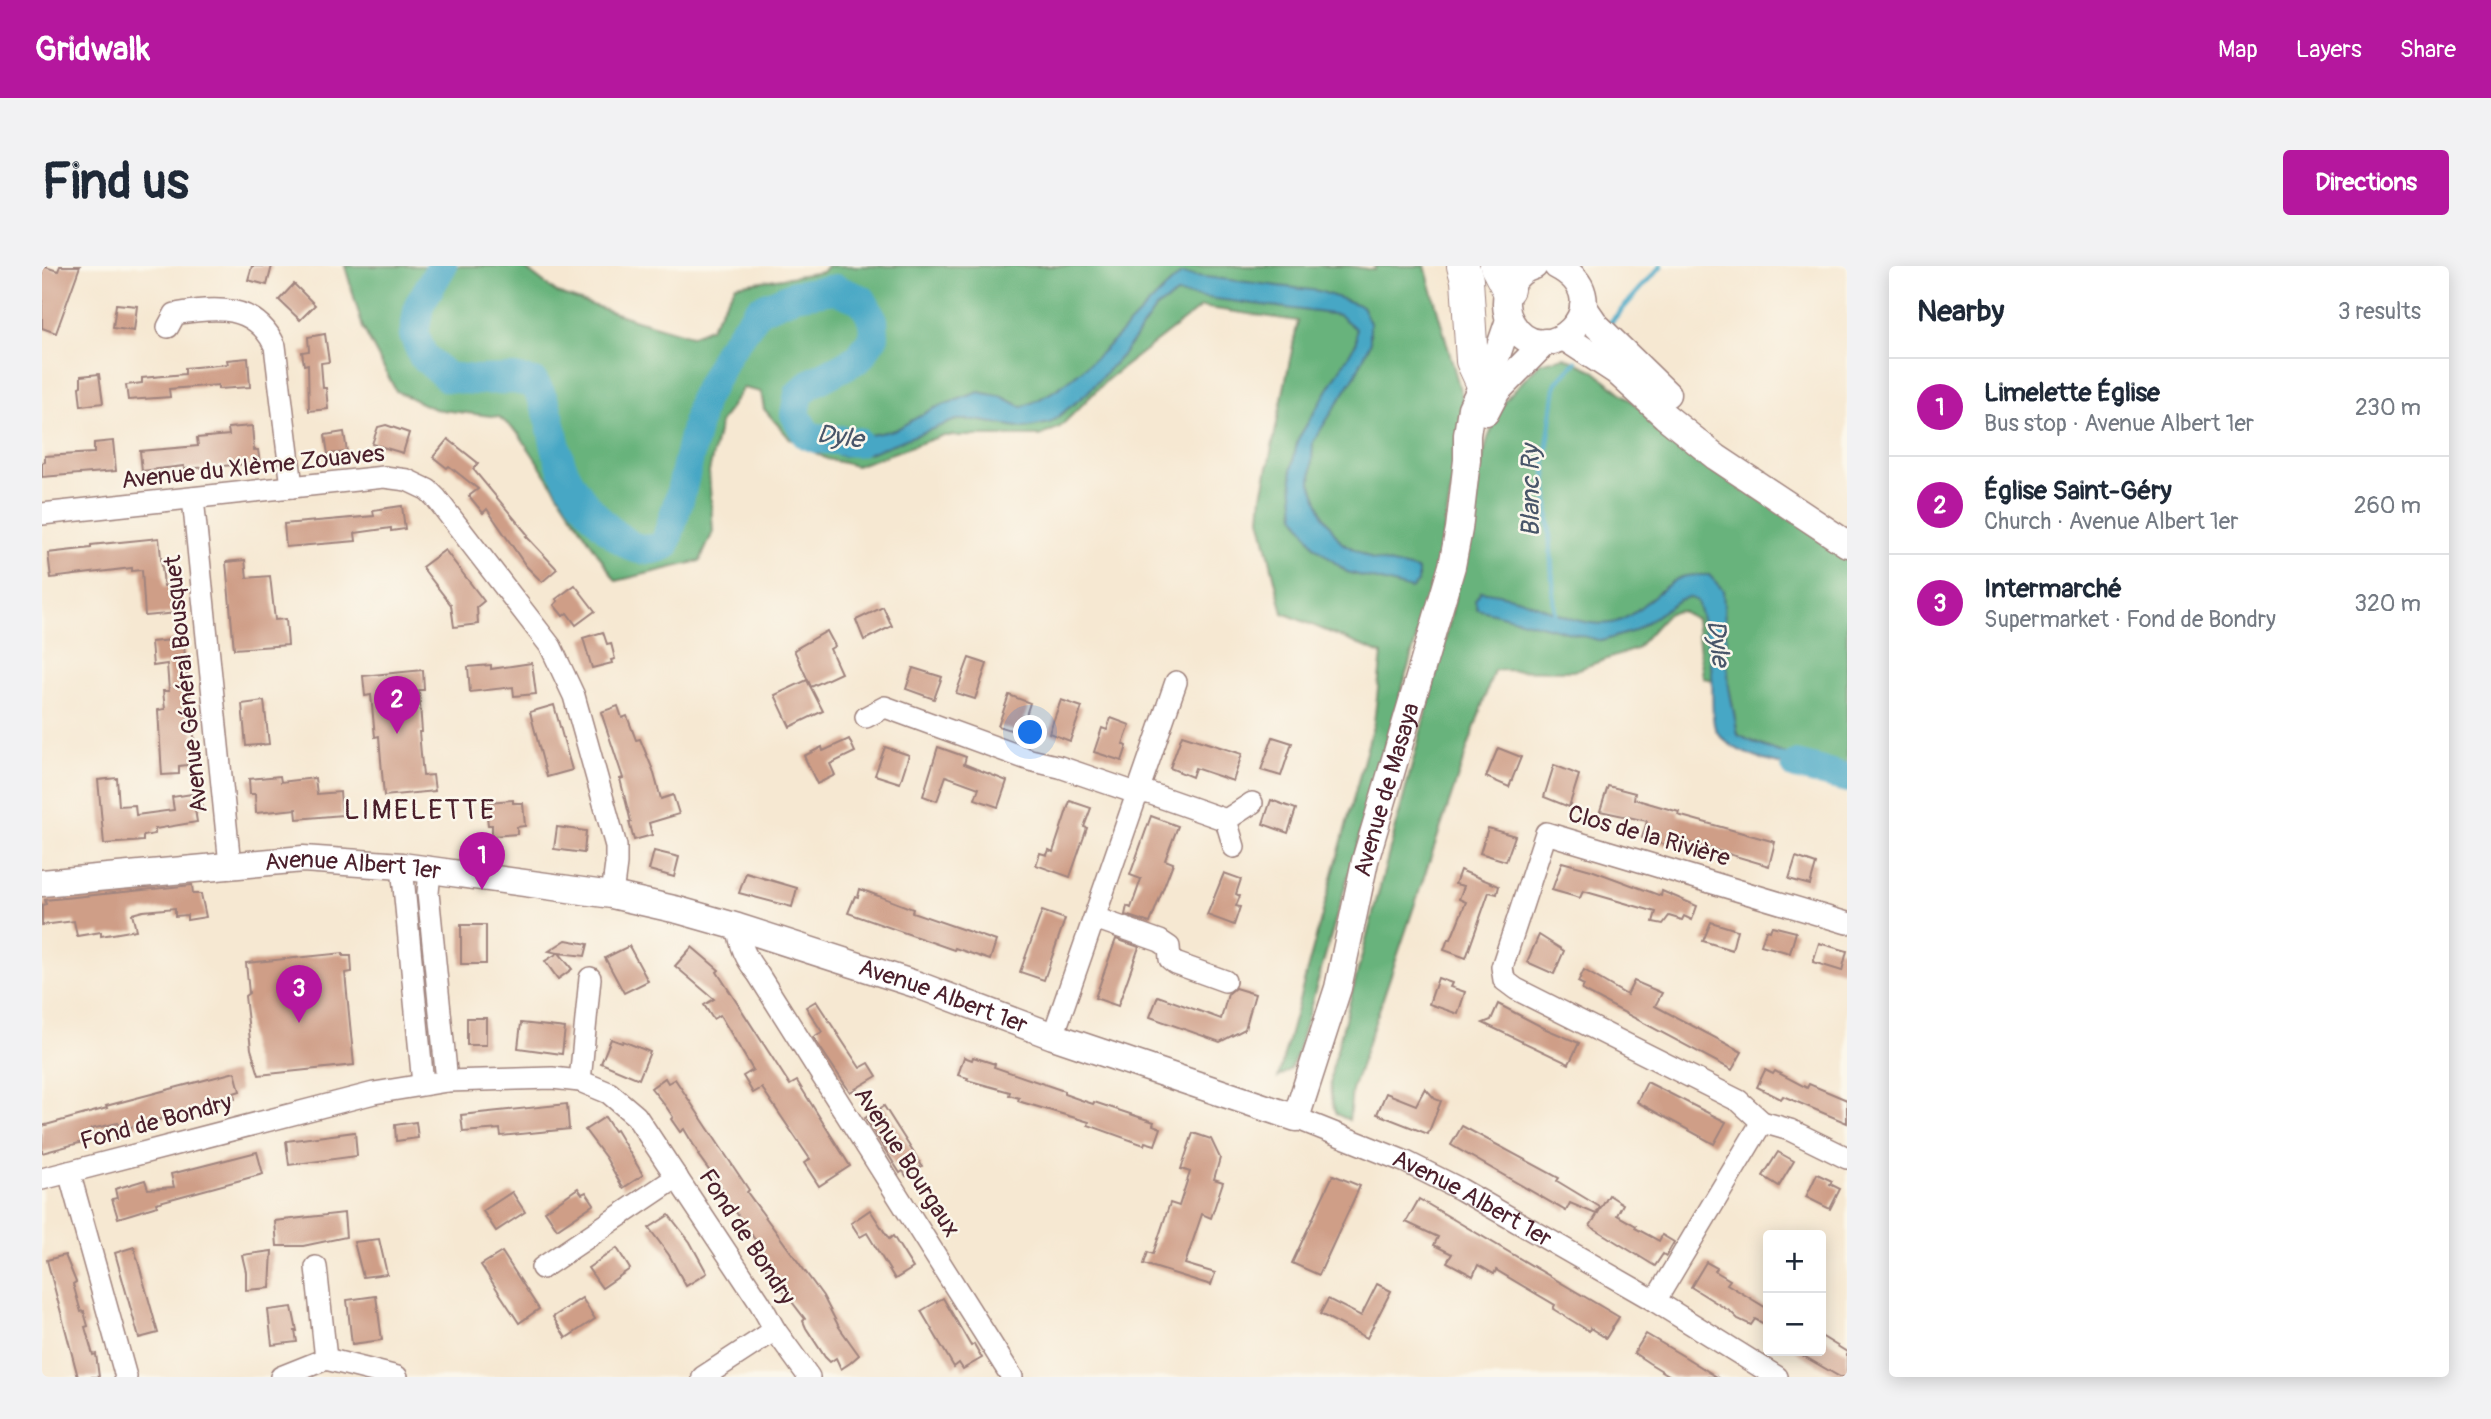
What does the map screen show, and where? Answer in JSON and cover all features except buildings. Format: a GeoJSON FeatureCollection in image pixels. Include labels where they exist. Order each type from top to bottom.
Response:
{"type":"FeatureCollection","features":[{"type":"Feature","properties":{"kind":"highway"},"geometry":{"type":"LineString","coordinates":[[1463,266],[1472,361],[1483,385]]}},
{"type":"Feature","properties":{"kind":"main road"},"geometry":{"type":"LineString","coordinates":[[1534,266],[1516,276],[1504,292],[1524,336],[1554,340],[1616,371],[1665,416],[1716,457],[1847,544]]}},
{"type":"Feature","properties":{"kind":"main road"},"geometry":{"type":"LineString","coordinates":[[1557,266],[1569,272],[1578,282],[1584,306],[1596,325],[1675,401],[1727,443],[1847,524]]}},
{"type":"Feature","properties":{"kind":"main road","name":"Avenue de Masaya"},"geometry":{"type":"LineString","coordinates":[[1296,1118],[1338,988],[1365,861],[1452,566],[1459,529],[1467,460],[1466,435],[1471,408],[1497,355],[1504,292]]}},
{"type":"Feature","properties":{"kind":"main road","name":"Avenue de Masaya"},"geometry":{"type":"LineString","coordinates":[[1467,460],[1497,391],[1554,340],[1574,329],[1584,306]]}},
{"type":"Feature","properties":{"kind":"main road","name":"Avenue Albert 1er"},"geometry":{"type":"LineString","coordinates":[[42,883],[303,859],[402,866],[612,895],[738,927],[918,985],[1053,1036],[1296,1118]]}},
{"type":"Feature","properties":{"kind":"street"},"geometry":{"type":"LineString","coordinates":[[168,327],[175,314],[216,308],[235,311],[256,321],[269,332],[275,346],[292,487]]}},
{"type":"Feature","properties":{"kind":"street","name":"Avenue du XIème Zouaves"},"geometry":{"type":"LineString","coordinates":[[42,514],[384,477],[407,480],[428,490],[551,647],[574,696],[616,846],[612,895]]}},
{"type":"Feature","properties":{"kind":"street","name":"Avenue Général Bousquet"},"geometry":{"type":"LineString","coordinates":[[193,498],[230,865]]}},
{"type":"Feature","properties":{"kind":"street"},"geometry":{"type":"LineString","coordinates":[[1053,1036],[1176,682]]}},
{"type":"Feature","properties":{"kind":"street"},"geometry":{"type":"LineString","coordinates":[[877,704],[951,729],[993,747],[1136,793],[1149,793],[1226,820]]}},
{"type":"Feature","properties":{"kind":"street"},"geometry":{"type":"LineString","coordinates":[[1226,820],[1252,803]]}},
{"type":"Feature","properties":{"kind":"street"},"geometry":{"type":"LineString","coordinates":[[1226,820],[1234,847]]}},
{"type":"Feature","properties":{"kind":"street","name":"Clos de la Rivière"},"geometry":{"type":"LineString","coordinates":[[1847,923],[1546,833],[1502,967],[1504,980],[1516,989],[1739,1101],[1762,1122],[1790,1130],[1847,1158]]}},
{"type":"Feature","properties":{"kind":"street"},"geometry":{"type":"LineString","coordinates":[[402,866],[423,1084]]}},
{"type":"Feature","properties":{"kind":"street"},"geometry":{"type":"LineString","coordinates":[[430,870],[428,893],[447,1081]]}},
{"type":"Feature","properties":{"kind":"street"},"geometry":{"type":"LineString","coordinates":[[1095,918],[1160,941],[1169,947],[1170,958],[1175,963],[1225,981]]}},
{"type":"Feature","properties":{"kind":"street","name":"Avenue Bourgaux"},"geometry":{"type":"LineString","coordinates":[[738,927],[743,950],[1012,1377]]}},
{"type":"Feature","properties":{"kind":"street"},"geometry":{"type":"LineString","coordinates":[[758,974],[765,936]]}},
{"type":"Feature","properties":{"kind":"street"},"geometry":{"type":"LineString","coordinates":[[580,1081],[590,978]]}},
{"type":"Feature","properties":{"kind":"street","name":"Fond de Bondry"},"geometry":{"type":"LineString","coordinates":[[126,1377],[69,1172],[319,1107],[423,1084],[552,1078],[580,1081],[609,1093],[636,1116],[809,1377]]}},
{"type":"Feature","properties":{"kind":"street","name":"Avenue Albert 1er"},"geometry":{"type":"LineString","coordinates":[[1296,1118],[1406,1162],[1460,1189],[1655,1301],[1777,1377]]}},
{"type":"Feature","properties":{"kind":"street"},"geometry":{"type":"LineString","coordinates":[[1655,1301],[1762,1122]]}},
{"type":"Feature","properties":{"kind":"street"},"geometry":{"type":"LineString","coordinates":[[42,1179],[69,1172]]}},
{"type":"Feature","properties":{"kind":"street"},"geometry":{"type":"LineString","coordinates":[[542,1268],[677,1177]]}},
{"type":"Feature","properties":{"kind":"street"},"geometry":{"type":"LineString","coordinates":[[316,1266],[326,1359]]}},
{"type":"Feature","properties":{"kind":"street"},"geometry":{"type":"LineString","coordinates":[[704,1377],[775,1329]]}},
{"type":"Feature","properties":{"kind":"street"},"geometry":{"type":"LineString","coordinates":[[281,1377],[326,1359],[397,1377]]}},
{"type":"Feature","properties":{"kind":"green space"},"geometry":{"type":"Polygon","coordinates":[[[345,266],[522,266],[557,293],[691,336],[710,328],[736,285],[822,272],[827,266],[1349,266],[1375,270],[1375,266],[1425,266],[1463,400],[1453,479],[1439,560],[1296,1057],[1290,1069],[1278,1078],[1374,722],[1382,654],[1283,613],[1260,518],[1262,496],[1298,321],[1201,307],[1108,379],[1060,427],[1040,436],[941,436],[856,466],[827,459],[790,439],[764,409],[761,392],[743,388],[720,423],[709,472],[713,532],[700,561],[616,581],[519,434],[499,417],[434,409],[396,391],[363,328],[345,266]]]}},
{"type":"Feature","properties":{"kind":"green space"},"geometry":{"type":"Polygon","coordinates":[[[1564,357],[1593,370],[1663,427],[1847,553],[1847,767],[1791,755],[1738,735],[1729,687],[1703,677],[1696,619],[1681,611],[1668,613],[1636,649],[1573,671],[1494,670],[1352,1090],[1349,1120],[1336,1114],[1334,1108],[1331,1092],[1332,1069],[1450,621],[1488,438],[1504,401],[1540,363],[1564,357]]]}},
{"type":"Feature","properties":{"kind":"water"},"geometry":{"type":"Polygon","coordinates":[[[1181,274],[1319,291],[1362,306],[1370,323],[1370,344],[1356,374],[1313,442],[1311,483],[1324,517],[1341,542],[1372,559],[1418,570],[1418,583],[1411,589],[1347,572],[1315,547],[1295,515],[1291,470],[1298,439],[1356,343],[1356,329],[1339,315],[1177,294],[1156,308],[1124,353],[1086,394],[1050,423],[1024,428],[975,420],[956,420],[869,453],[841,456],[817,446],[816,438],[821,432],[859,437],[895,430],[932,409],[979,392],[1003,397],[1022,407],[1045,396],[1087,366],[1181,274]]]}},
{"type":"Feature","properties":{"kind":"water","name":"Dyle"},"geometry":{"type":"Polygon","coordinates":[[[1692,575],[1709,575],[1723,590],[1729,687],[1738,735],[1791,756],[1847,767],[1847,777],[1774,763],[1737,749],[1724,740],[1714,724],[1711,666],[1704,629],[1697,601],[1689,597],[1679,600],[1634,631],[1602,641],[1477,609],[1475,600],[1481,591],[1517,598],[1578,621],[1611,623],[1620,621],[1638,610],[1673,581],[1692,575]]]}},
{"type":"Feature","properties":{"kind":"waterway","name":"Dyle"},"geometry":{"type":"LineString","coordinates":[[442,266],[419,305],[414,335],[423,356],[447,377],[474,380],[514,379],[534,383],[545,404],[561,464],[572,486],[599,520],[634,547],[648,549],[665,545],[680,496],[702,402],[728,351],[759,310],[795,295],[835,289],[862,300],[873,320],[874,336],[859,358],[810,384],[799,394],[795,414],[806,434],[816,438],[857,442]]}},
{"type":"Feature","properties":{"kind":"waterway","name":"Blanc Ry"},"geometry":{"type":"LineString","coordinates":[[1609,324],[1661,266]]}},
{"type":"Feature","properties":{"kind":"waterway","name":"Blanc Ry"},"geometry":{"type":"LineString","coordinates":[[1555,619],[1545,463],[1556,383],[1576,362]]}},
{"type":"Feature","properties":{"kind":"waterway","name":"Dyle"},"geometry":{"type":"LineString","coordinates":[[1796,765],[1847,778]]}},
{"type":"Feature","properties":{"kind":"place","name":"Église Saint-Géry"},"geometry":{"type":"Point","coordinates":[397,734]}},
{"type":"Feature","properties":{"kind":"place","name":"Limelette Église"},"geometry":{"type":"Point","coordinates":[482,890]}},
{"type":"Feature","properties":{"kind":"place","name":"Intermarché"},"geometry":{"type":"Point","coordinates":[299,1023]}},
{"type":"Feature","properties":{"kind":"district","name":"LIMELETTE"},"geometry":{"type":"Point","coordinates":[420,810]}}]}
